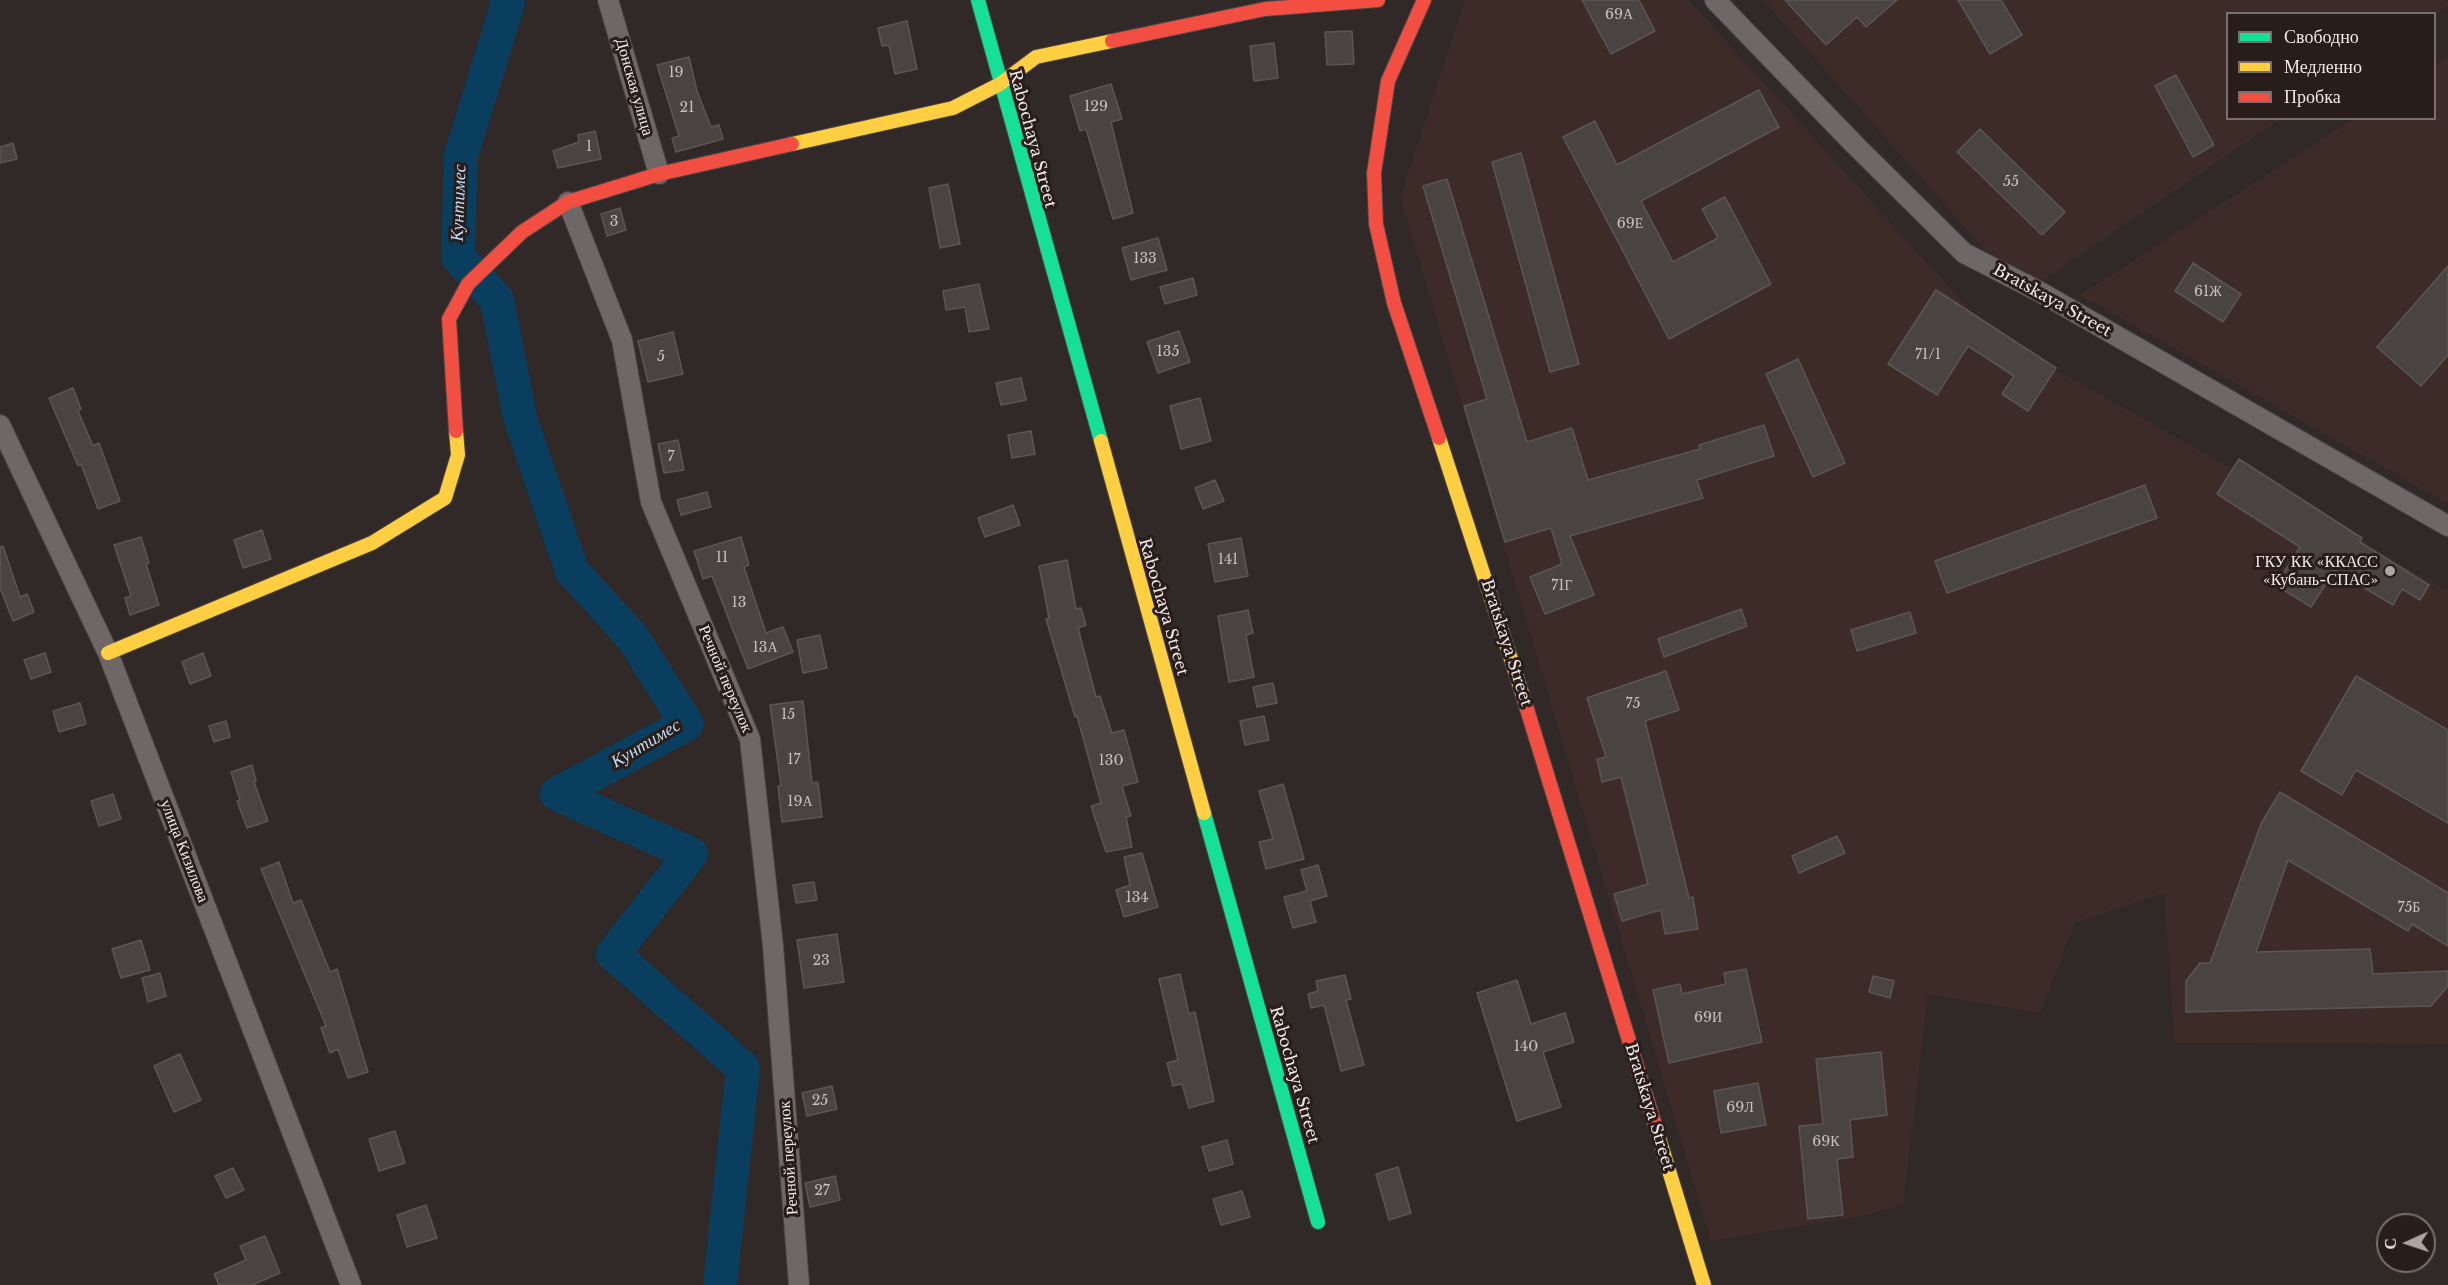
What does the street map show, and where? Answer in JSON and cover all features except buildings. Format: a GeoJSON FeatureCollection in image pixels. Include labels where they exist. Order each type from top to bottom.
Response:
{"type":"FeatureCollection","features":[{"type":"Feature","properties":{"kind":"street","name":"Донская улица"},"geometry":{"type":"LineString","coordinates":[[608,0],[659,174]]}},
{"type":"Feature","properties":{"kind":"street","name":"Rabochaya Street"},"geometry":{"type":"LineString","coordinates":[[978,0],[1318,1222]]}},
{"type":"Feature","properties":{"kind":"street"},"geometry":{"type":"LineString","coordinates":[[108,653],[372,543],[445,498],[458,455],[449,319],[468,284],[490,261],[522,232],[568,202],[659,174],[954,108],[1000,84],[1036,57],[1264,9],[1378,0]]}},
{"type":"Feature","properties":{"kind":"street","name":"Bratskaya Street"},"geometry":{"type":"LineString","coordinates":[[1425,0],[1388,81],[1374,173],[1377,224],[1394,303],[1505,637],[1704,1285]]}},
{"type":"Feature","properties":{"kind":"street","name":"Bratskaya Street"},"geometry":{"type":"LineString","coordinates":[[1715,0],[1854,144],[1964,253],[2040,292],[2448,526]]}},
{"type":"Feature","properties":{"kind":"street","name":"Речной переулок"},"geometry":{"type":"LineString","coordinates":[[568,202],[622,340],[651,502],[750,739],[773,946],[799,1285]]}},
{"type":"Feature","properties":{"kind":"street","name":"улица Кизилова"},"geometry":{"type":"LineString","coordinates":[[0,425],[108,653],[351,1285]]}},
{"type":"Feature","properties":{"kind":"shaded area"},"geometry":{"type":"Polygon","coordinates":[[[1465,0],[1689,0],[1990,332],[2448,591],[2448,1044],[2175,1043],[2164,893],[2075,923],[2040,1013],[1928,994],[1903,1205],[1858,1217],[1711,1241],[1400,197],[1465,0]]]}},
{"type":"Feature","properties":{"kind":"shaded area"},"geometry":{"type":"Polygon","coordinates":[[[1763,0],[2448,0],[2448,5],[2436,14],[2436,12],[2226,12],[2226,120],[2280,120],[2037,284],[1991,257],[1763,0]]]}},
{"type":"Feature","properties":{"kind":"shaded area"},"geometry":{"type":"Polygon","coordinates":[[[2448,57],[2448,504],[2080,295],[2351,120],[2436,120],[2436,65],[2448,57]]]}},
{"type":"Feature","properties":{"kind":"waterway","name":"Кунтимес"},"geometry":{"type":"LineString","coordinates":[[506,0],[508,3],[461,156],[458,257],[497,300],[520,417],[572,571],[633,638],[687,724],[557,794],[691,854],[613,954],[743,1068],[720,1285]]}},
{"type":"Feature","properties":{"kind":"traffic: fast"},"geometry":{"type":"LineString","coordinates":[[978,0],[1101,441]]}},
{"type":"Feature","properties":{"kind":"traffic: fast"},"geometry":{"type":"LineString","coordinates":[[1204,813],[1318,1222]]}},
{"type":"Feature","properties":{"kind":"traffic: slow"},"geometry":{"type":"LineString","coordinates":[[792,144],[953,108],[1000,84],[1036,57],[1112,41]]}},
{"type":"Feature","properties":{"kind":"traffic: slow"},"geometry":{"type":"LineString","coordinates":[[108,653],[372,543],[445,498],[458,455],[456,431]]}},
{"type":"Feature","properties":{"kind":"traffic: slow"},"geometry":{"type":"LineString","coordinates":[[1439,438],[1522,693]]}},
{"type":"Feature","properties":{"kind":"traffic: slow"},"geometry":{"type":"LineString","coordinates":[[1101,441],[1204,813]]}},
{"type":"Feature","properties":{"kind":"traffic: slow"},"geometry":{"type":"LineString","coordinates":[[1659,1138],[1704,1285]]}},
{"type":"Feature","properties":{"kind":"traffic: jam"},"geometry":{"type":"LineString","coordinates":[[1112,41],[1265,9],[1378,0]]}},
{"type":"Feature","properties":{"kind":"traffic: jam"},"geometry":{"type":"LineString","coordinates":[[1424,0],[1388,81],[1374,173],[1376,224],[1394,303],[1439,438]]}},
{"type":"Feature","properties":{"kind":"traffic: jam"},"geometry":{"type":"LineString","coordinates":[[456,431],[449,319],[468,284],[522,232],[568,202],[659,174],[792,144]]}},
{"type":"Feature","properties":{"kind":"traffic: jam"},"geometry":{"type":"LineString","coordinates":[[1522,693],[1659,1138]]}},
{"type":"Feature","properties":{"kind":"place","name":"ГКУ КК «ККАСС «Кубань-СПАС»"},"geometry":{"type":"Point","coordinates":[2390,571]}}]}
